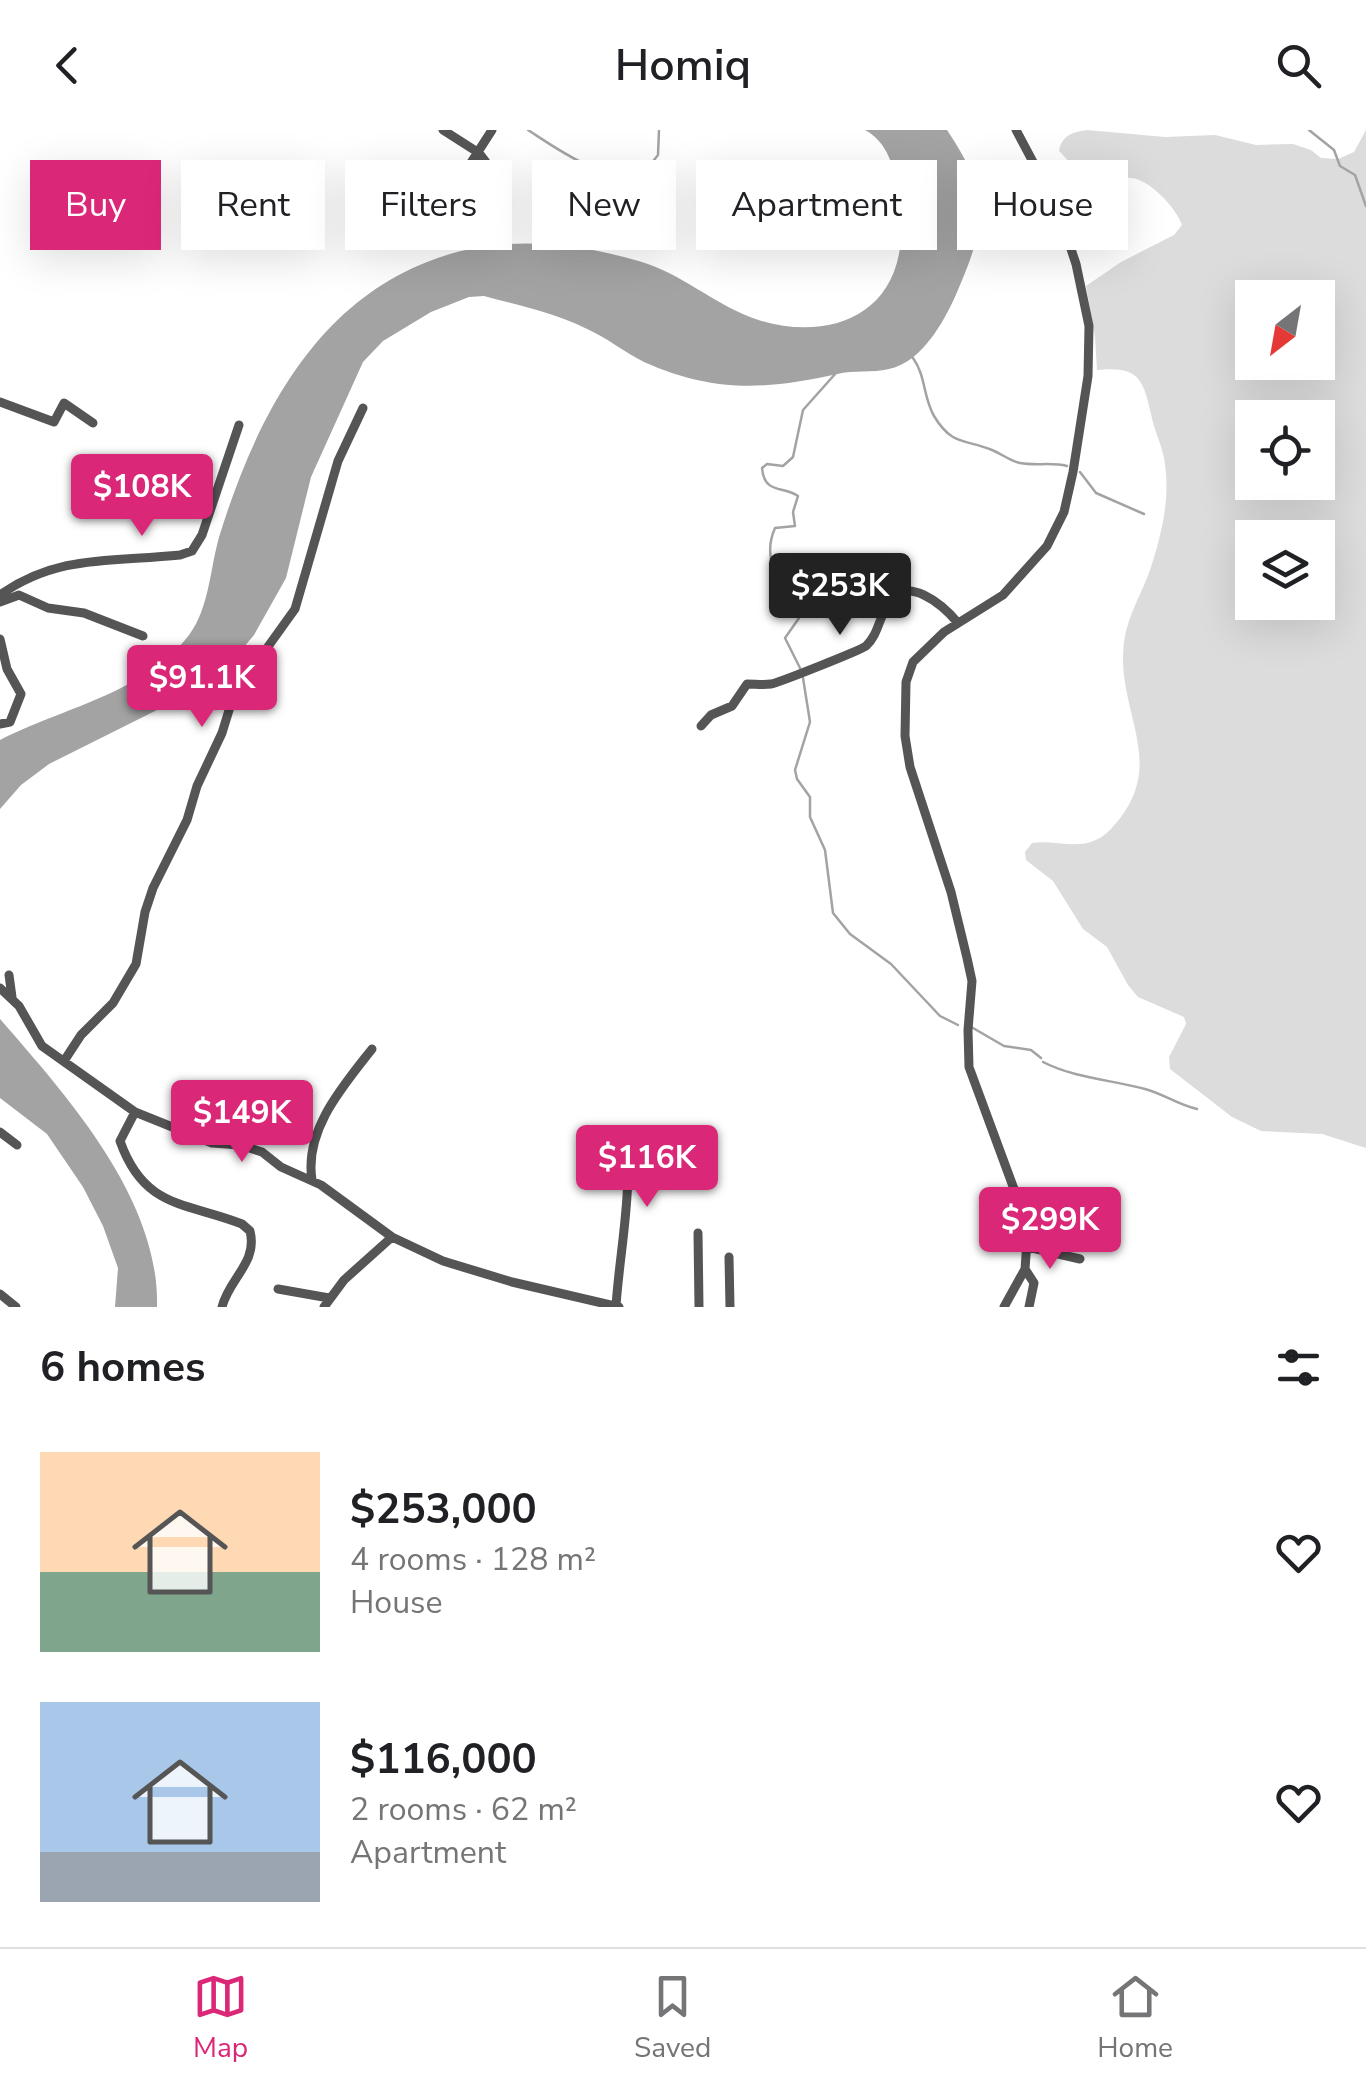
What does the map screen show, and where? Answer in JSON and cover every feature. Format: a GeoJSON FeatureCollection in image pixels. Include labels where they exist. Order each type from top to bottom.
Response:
{"type":"FeatureCollection","features":[{"type":"Feature","properties":{"kind":"street"},"geometry":{"type":"LineString","coordinates":[[443,130],[484,160]]}},
{"type":"Feature","properties":{"kind":"street"},"geometry":{"type":"LineString","coordinates":[[473,160],[492,130]]}},
{"type":"Feature","properties":{"kind":"street"},"geometry":{"type":"LineString","coordinates":[[1004,1307],[1026,1269],[1028,1228],[970,1067],[972,981],[951,892],[906,750],[908,672],[920,651],[1002,595],[1046,546],[1058,527],[1073,472],[1088,376],[1089,326],[1076,264],[1057,206],[1016,130]]}},
{"type":"Feature","properties":{"kind":"street"},"geometry":{"type":"LineString","coordinates":[[0,402],[54,422],[64,403],[93,423]]}},
{"type":"Feature","properties":{"kind":"street"},"geometry":{"type":"LineString","coordinates":[[64,1061],[81,1035],[113,1003],[136,964],[145,912],[187,820],[234,694],[295,609],[338,461],[364,408]]}},
{"type":"Feature","properties":{"kind":"street"},"geometry":{"type":"LineString","coordinates":[[0,599],[32,576],[66,564],[180,556],[192,551],[202,535],[238,426]]}},
{"type":"Feature","properties":{"kind":"street"},"geometry":{"type":"LineString","coordinates":[[701,726],[732,706],[748,684],[780,682],[809,667],[861,650],[873,637],[888,604],[902,591],[913,591],[935,602],[958,623]]}},
{"type":"Feature","properties":{"kind":"street"},"geometry":{"type":"LineString","coordinates":[[0,599],[18,595],[48,608],[84,613],[143,636]]}},
{"type":"Feature","properties":{"kind":"street"},"geometry":{"type":"LineString","coordinates":[[0,639],[7,669],[21,694],[10,722],[0,724]]}},
{"type":"Feature","properties":{"kind":"street"},"geometry":{"type":"LineString","coordinates":[[8,975],[12,998]]}},
{"type":"Feature","properties":{"kind":"street"},"geometry":{"type":"LineString","coordinates":[[0,988],[24,1013],[42,1046],[135,1112],[212,1142],[262,1152],[280,1167],[312,1180],[392,1237],[467,1270],[614,1306],[620,1241],[628,1210],[628,1172],[617,1162],[598,1164],[590,1160]]}},
{"type":"Feature","properties":{"kind":"street"},"geometry":{"type":"LineString","coordinates":[[312,1180],[310,1168],[318,1132],[334,1101],[372,1049]]}},
{"type":"Feature","properties":{"kind":"street"},"geometry":{"type":"LineString","coordinates":[[135,1112],[120,1142],[147,1187],[170,1200],[242,1224],[250,1231],[250,1257],[227,1291],[222,1307]]}},
{"type":"Feature","properties":{"kind":"street"},"geometry":{"type":"LineString","coordinates":[[0,1132],[18,1145]]}},
{"type":"Feature","properties":{"kind":"street"},"geometry":{"type":"LineString","coordinates":[[698,1233],[699,1307]]}},
{"type":"Feature","properties":{"kind":"street"},"geometry":{"type":"LineString","coordinates":[[278,1289],[326,1302],[344,1280],[392,1237]]}},
{"type":"Feature","properties":{"kind":"street"},"geometry":{"type":"LineString","coordinates":[[1028,1248],[1080,1259]]}},
{"type":"Feature","properties":{"kind":"street"},"geometry":{"type":"LineString","coordinates":[[729,1257],[730,1307]]}},
{"type":"Feature","properties":{"kind":"street"},"geometry":{"type":"LineString","coordinates":[[1026,1269],[1034,1283],[1029,1307]]}},
{"type":"Feature","properties":{"kind":"street"},"geometry":{"type":"LineString","coordinates":[[0,1294],[16,1307]]}},
{"type":"Feature","properties":{"kind":"shaded area"},"geometry":{"type":"Polygon","coordinates":[[[865,130],[947,130],[965,160],[957,160],[957,250],[973,250],[941,323],[913,357],[902,365],[876,371],[763,385],[717,384],[644,362],[561,318],[484,296],[469,297],[431,312],[383,341],[363,362],[311,477],[286,578],[254,635],[223,672],[189,694],[49,764],[21,785],[0,809],[0,740],[126,685],[171,655],[189,635],[205,599],[217,546],[251,451],[294,373],[320,338],[351,308],[387,282],[427,262],[466,250],[512,250],[512,244],[532,244],[532,250],[592,250],[642,262],[736,311],[773,324],[797,327],[842,322],[878,298],[891,279],[900,250],[937,250],[937,160],[890,160],[865,130]]]}},
{"type":"Feature","properties":{"kind":"shaded area"},"geometry":{"type":"Polygon","coordinates":[[[1087,130],[1165,137],[1215,135],[1256,145],[1293,144],[1321,158],[1338,159],[1354,152],[1366,130],[1366,1148],[1322,1134],[1261,1131],[1232,1117],[1170,1069],[1169,1057],[1186,1024],[1184,1017],[1138,997],[1107,947],[1083,929],[1053,881],[1026,860],[1025,852],[1032,843],[1082,844],[1102,837],[1129,805],[1138,782],[1140,760],[1123,668],[1124,642],[1154,556],[1166,501],[1164,458],[1141,383],[1122,370],[1097,370],[1086,286],[1121,262],[1174,235],[1182,225],[1153,188],[1128,178],[1128,160],[1068,160],[1059,151],[1060,146],[1073,133],[1087,130]]]}},
{"type":"Feature","properties":{"kind":"shaded area"},"geometry":{"type":"Polygon","coordinates":[[[0,1019],[80,1115],[126,1189],[143,1227],[154,1267],[157,1307],[115,1307],[118,1268],[83,1187],[47,1134],[0,1098],[0,1019]]]}},
{"type":"Feature","properties":{"kind":"waterway"},"geometry":{"type":"LineString","coordinates":[[528,130],[582,163],[628,175],[644,171],[658,155],[659,130]]}},
{"type":"Feature","properties":{"kind":"waterway"},"geometry":{"type":"LineString","coordinates":[[1309,130],[1334,150],[1340,166],[1355,175],[1366,206]]}},
{"type":"Feature","properties":{"kind":"waterway"},"geometry":{"type":"LineString","coordinates":[[913,358],[934,416],[953,437],[1020,463],[1067,466]]}},
{"type":"Feature","properties":{"kind":"waterway"},"geometry":{"type":"LineString","coordinates":[[800,668],[785,638],[799,618],[776,575],[770,553],[775,528],[795,526],[793,512],[798,496],[770,486],[762,468],[767,464],[783,466],[793,457],[803,410],[836,373]]}},
{"type":"Feature","properties":{"kind":"waterway"},"geometry":{"type":"LineString","coordinates":[[1080,472],[1096,493],[1144,514]]}},
{"type":"Feature","properties":{"kind":"waterway"},"geometry":{"type":"LineString","coordinates":[[803,678],[810,722],[795,770],[810,797],[810,817],[825,850],[833,913],[850,934],[891,964],[940,1016],[958,1025]]}},
{"type":"Feature","properties":{"kind":"waterway"},"geometry":{"type":"LineString","coordinates":[[973,1028],[1004,1046],[1031,1050],[1041,1058]]}},
{"type":"Feature","properties":{"kind":"waterway"},"geometry":{"type":"LineString","coordinates":[[1043,1062],[1080,1075],[1145,1089],[1197,1109]]}}]}
